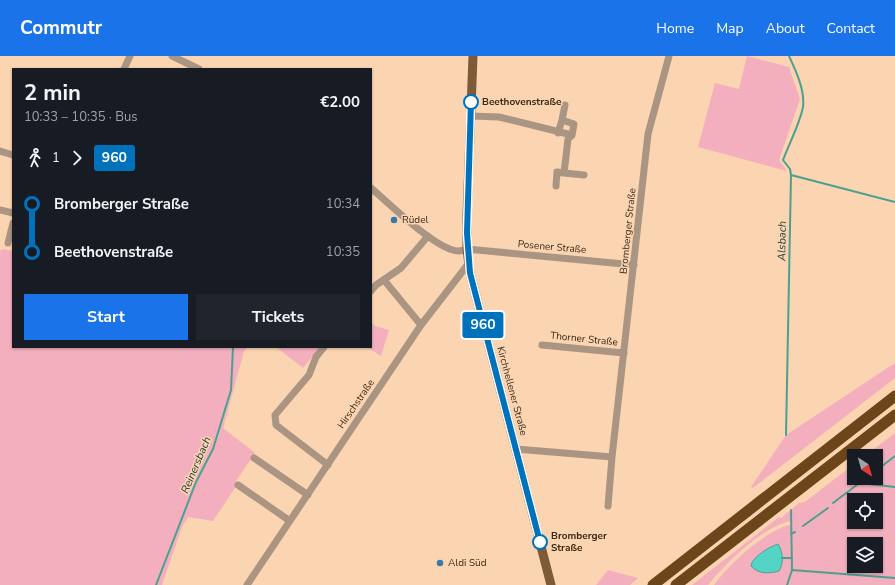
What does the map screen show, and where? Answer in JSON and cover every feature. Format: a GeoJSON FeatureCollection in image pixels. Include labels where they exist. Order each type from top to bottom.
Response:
{"type":"FeatureCollection","features":[{"type":"Feature","properties":{"kind":"highway"},"geometry":{"type":"LineString","coordinates":[[653,585],[895,396]]}},
{"type":"Feature","properties":{"kind":"highway"},"geometry":{"type":"LineString","coordinates":[[676,585],[895,415]]}},
{"type":"Feature","properties":{"kind":"main road","name":"Kirchhellener Straße"},"geometry":{"type":"LineString","coordinates":[[473,56],[468,249],[469,263],[475,295],[551,585]]}},
{"type":"Feature","properties":{"kind":"street"},"geometry":{"type":"LineString","coordinates":[[124,68],[130,56]]}},
{"type":"Feature","properties":{"kind":"street"},"geometry":{"type":"LineString","coordinates":[[172,56],[197,68]]}},
{"type":"Feature","properties":{"kind":"street","name":"Bromberger Straße"},"geometry":{"type":"LineString","coordinates":[[608,506],[612,457],[648,134],[669,56]]}},
{"type":"Feature","properties":{"kind":"street"},"geometry":{"type":"LineString","coordinates":[[558,133],[566,105]]}},
{"type":"Feature","properties":{"kind":"street"},"geometry":{"type":"LineString","coordinates":[[471,116],[499,117],[558,133],[572,135]]}},
{"type":"Feature","properties":{"kind":"street"},"geometry":{"type":"LineString","coordinates":[[562,120],[574,124],[572,135],[568,139],[564,173]]}},
{"type":"Feature","properties":{"kind":"street"},"geometry":{"type":"LineString","coordinates":[[0,151],[12,155]]}},
{"type":"Feature","properties":{"kind":"street"},"geometry":{"type":"LineString","coordinates":[[556,186],[557,172],[584,175]]}},
{"type":"Feature","properties":{"kind":"street"},"geometry":{"type":"LineString","coordinates":[[372,189],[428,236],[453,250],[459,251],[468,249]]}},
{"type":"Feature","properties":{"kind":"street"},"geometry":{"type":"LineString","coordinates":[[0,210],[12,213]]}},
{"type":"Feature","properties":{"kind":"street"},"geometry":{"type":"LineString","coordinates":[[8,243],[12,227]]}},
{"type":"Feature","properties":{"kind":"street"},"geometry":{"type":"LineString","coordinates":[[372,290],[401,268],[428,236]]}},
{"type":"Feature","properties":{"kind":"street","name":"Posener Straße"},"geometry":{"type":"LineString","coordinates":[[468,249],[634,265]]}},
{"type":"Feature","properties":{"kind":"street","name":"Hirschstraße"},"geometry":{"type":"LineString","coordinates":[[247,585],[422,325],[469,263]]}},
{"type":"Feature","properties":{"kind":"street"},"geometry":{"type":"LineString","coordinates":[[384,280],[422,325]]}},
{"type":"Feature","properties":{"kind":"street","name":"Thorner Straße"},"geometry":{"type":"LineString","coordinates":[[542,345],[624,353]]}},
{"type":"Feature","properties":{"kind":"street"},"geometry":{"type":"LineString","coordinates":[[323,348],[316,357],[309,375],[275,415],[275,420],[276,425],[328,465]]}},
{"type":"Feature","properties":{"kind":"street"},"geometry":{"type":"LineString","coordinates":[[516,449],[612,457]]}},
{"type":"Feature","properties":{"kind":"street"},"geometry":{"type":"LineString","coordinates":[[254,458],[308,495]]}},
{"type":"Feature","properties":{"kind":"street"},"geometry":{"type":"LineString","coordinates":[[238,485],[290,521]]}},
{"type":"Feature","properties":{"kind":"shaded area"},"geometry":{"type":"Polygon","coordinates":[[[747,56],[789,67],[800,99],[779,160],[787,171],[698,147],[715,83],[739,89],[747,56]]]}},
{"type":"Feature","properties":{"kind":"shaded area"},"geometry":{"type":"Polygon","coordinates":[[[3,249],[12,251],[12,348],[247,348],[244,351],[223,428],[255,453],[236,481],[237,485],[213,521],[188,517],[182,527],[162,585],[0,585],[0,251],[3,249]]]}},
{"type":"Feature","properties":{"kind":"shaded area"},"geometry":{"type":"Polygon","coordinates":[[[372,323],[375,326],[389,330],[381,356],[369,348],[372,348],[372,323]]]}},
{"type":"Feature","properties":{"kind":"shaded area"},"geometry":{"type":"Polygon","coordinates":[[[277,348],[319,348],[303,368],[277,348]]]}},
{"type":"Feature","properties":{"kind":"shaded area"},"geometry":{"type":"Polygon","coordinates":[[[895,363],[895,378],[753,488],[751,487],[786,435],[895,363]]]}},
{"type":"Feature","properties":{"kind":"shaded area"},"geometry":{"type":"Polygon","coordinates":[[[895,433],[895,585],[714,585],[738,558],[771,533],[792,524],[791,521],[768,530],[757,538],[735,556],[708,585],[692,585],[779,517],[781,518],[799,503],[805,502],[847,469],[847,485],[883,485],[883,449],[874,449],[895,433]]]}},
{"type":"Feature","properties":{"kind":"shaded area"},"geometry":{"type":"Polygon","coordinates":[[[608,570],[638,578],[630,585],[596,585],[608,570]]]}},
{"type":"Feature","properties":{"kind":"water"},"geometry":{"type":"Polygon","coordinates":[[[778,544],[781,550],[782,558],[782,565],[779,571],[764,573],[757,571],[751,566],[754,559],[770,547],[778,544]]]}},
{"type":"Feature","properties":{"kind":"waterway","name":"Alsbach"},"geometry":{"type":"LineString","coordinates":[[786,435],[791,175],[790,169],[783,160],[803,107],[803,94],[789,56]]}},
{"type":"Feature","properties":{"kind":"waterway"},"geometry":{"type":"LineString","coordinates":[[791,175],[895,202]]}},
{"type":"Feature","properties":{"kind":"waterway","name":"Reinersbach"},"geometry":{"type":"LineString","coordinates":[[156,585],[196,482],[213,449],[231,390],[233,348]]}},
{"type":"Feature","properties":{"kind":"waterway"},"geometry":{"type":"LineString","coordinates":[[883,465],[895,456]]}},
{"type":"Feature","properties":{"kind":"waterway"},"geometry":{"type":"LineString","coordinates":[[833,503],[857,485]]}},
{"type":"Feature","properties":{"kind":"waterway"},"geometry":{"type":"LineString","coordinates":[[878,485],[895,487]]}},
{"type":"Feature","properties":{"kind":"waterway"},"geometry":{"type":"LineString","coordinates":[[803,526],[828,508]]}},
{"type":"Feature","properties":{"kind":"waterway","name":"Alsbach"},"geometry":{"type":"LineString","coordinates":[[787,585],[792,570],[791,510]]}},
{"type":"Feature","properties":{"kind":"waterway","name":"Alsbach"},"geometry":{"type":"LineString","coordinates":[[791,534],[795,532]]}},
{"type":"Feature","properties":{"kind":"waterway"},"geometry":{"type":"LineString","coordinates":[[782,558],[792,558]]}},
{"type":"Feature","properties":{"kind":"waterway"},"geometry":{"type":"LineString","coordinates":[[792,570],[895,578]]}},
{"type":"Feature","properties":{"kind":"bus line","name":"960"},"geometry":{"type":"LineString","coordinates":[[471,102],[467,233],[470,273],[475,297],[540,542]]}},
{"type":"Feature","properties":{"kind":"place","name":"Beethovenstraße"},"geometry":{"type":"Point","coordinates":[471,102]}},
{"type":"Feature","properties":{"kind":"place","name":"Rüdel"},"geometry":{"type":"Point","coordinates":[394,220]}},
{"type":"Feature","properties":{"kind":"place","name":"Bromberger Straße"},"geometry":{"type":"Point","coordinates":[540,542]}},
{"type":"Feature","properties":{"kind":"place","name":"Aldi Süd"},"geometry":{"type":"Point","coordinates":[440,563]}}]}
